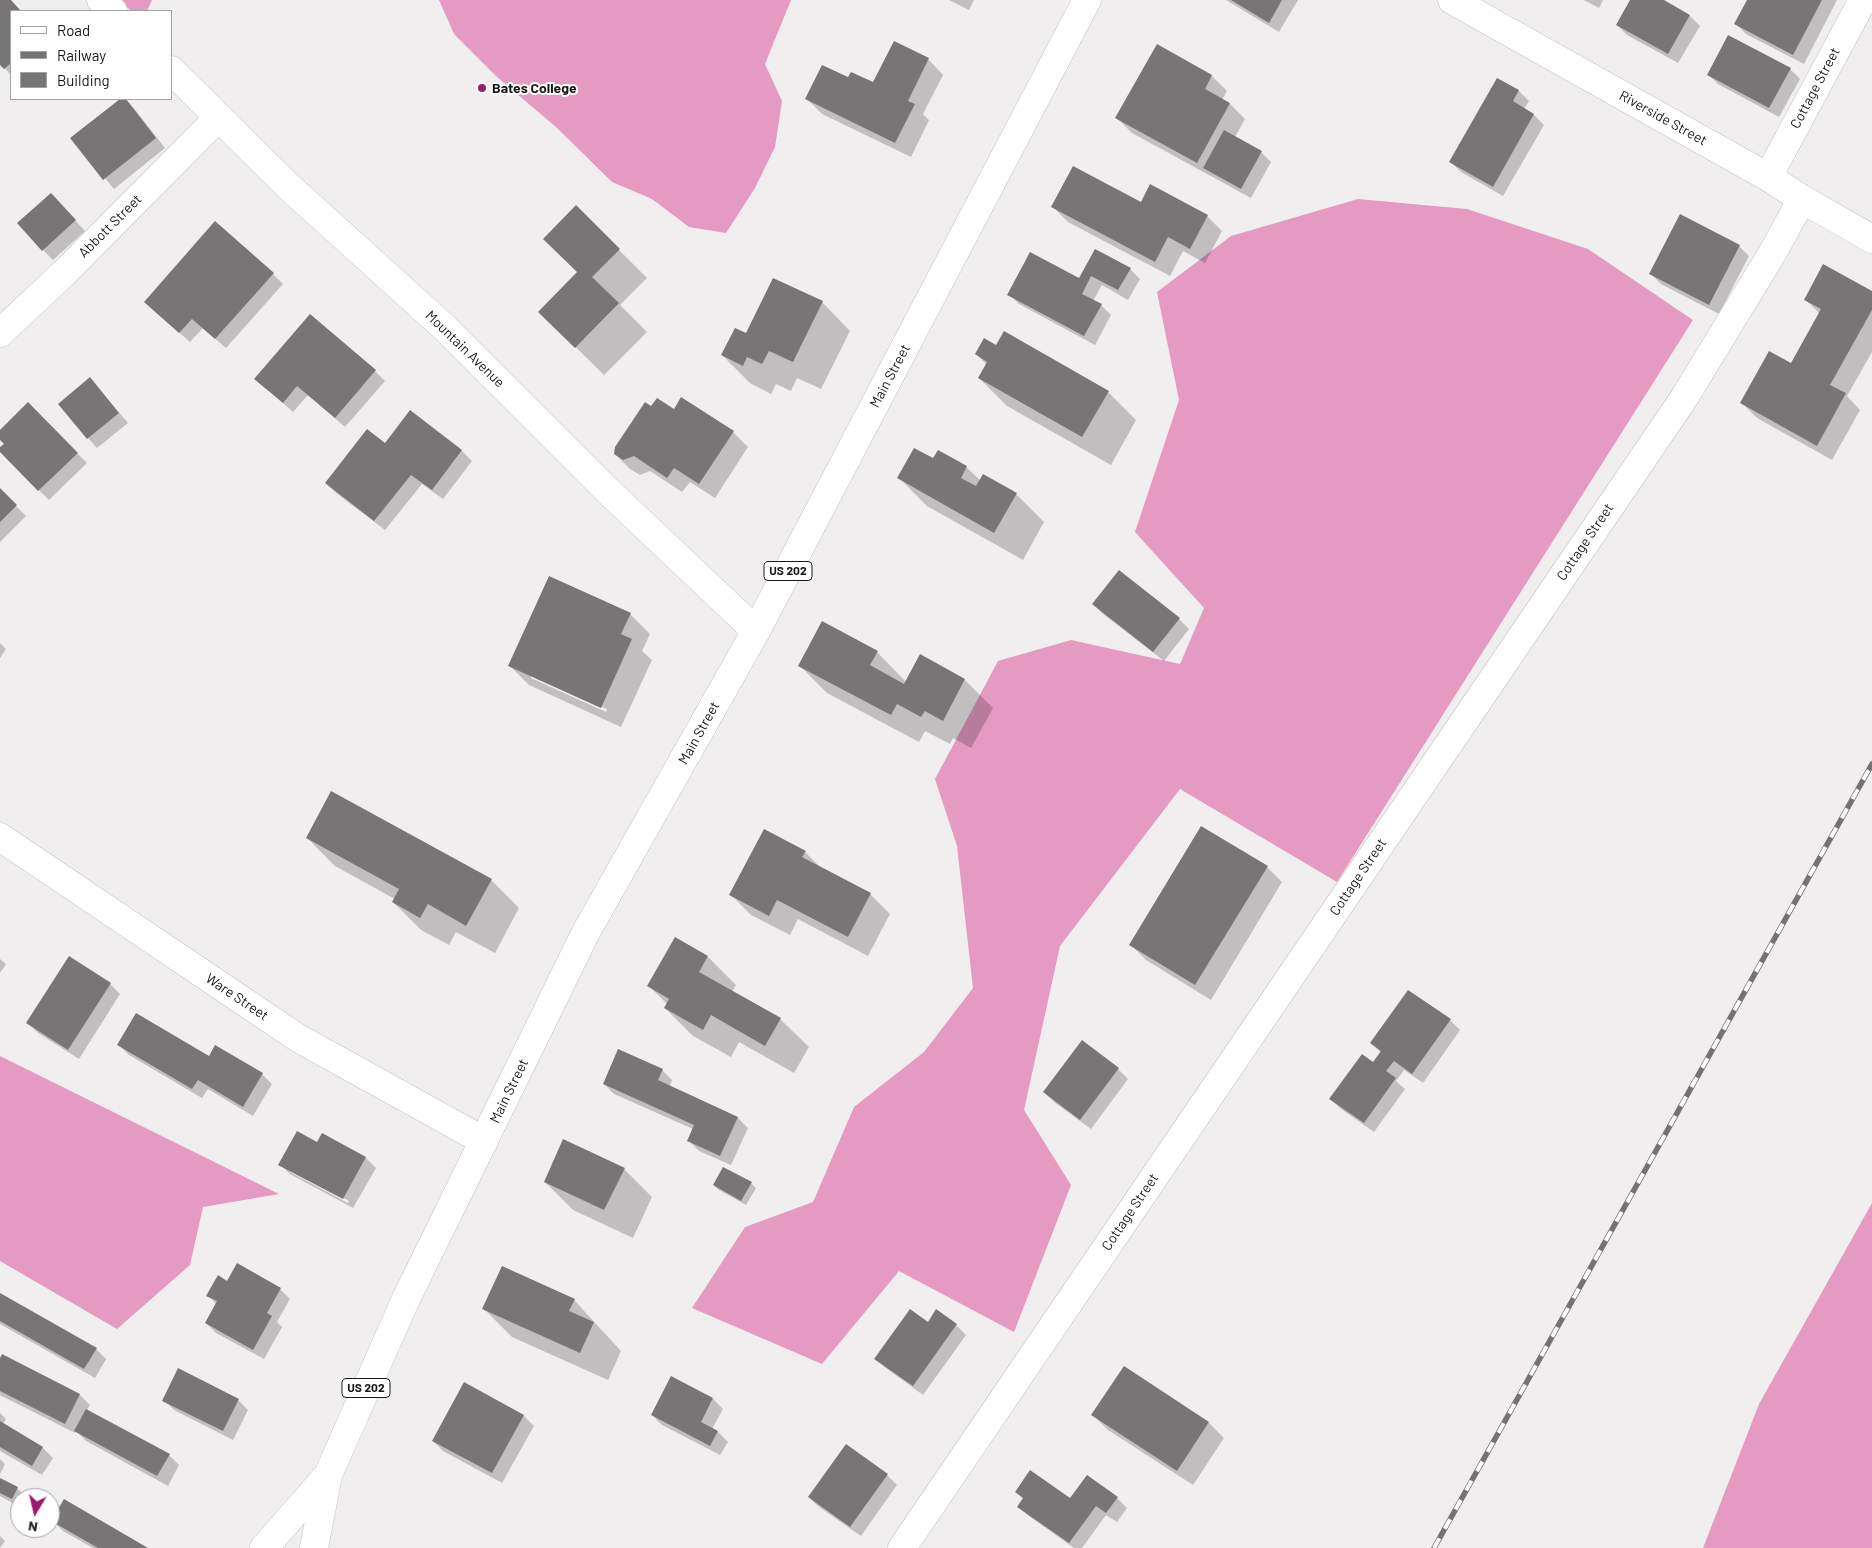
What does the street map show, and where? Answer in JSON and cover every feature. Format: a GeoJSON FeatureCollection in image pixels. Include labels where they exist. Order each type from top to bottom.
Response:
{"type":"FeatureCollection","features":[{"type":"Feature","properties":{"kind":"main road"},"geometry":{"type":"LineString","coordinates":[[102,0],[112,10]]}},
{"type":"Feature","properties":{"kind":"main road","name":"Main Street"},"geometry":{"type":"LineString","coordinates":[[314,1548],[328,1475],[404,1301],[586,932],[756,631],[1087,0]]}},
{"type":"Feature","properties":{"kind":"main road","name":"Riverside Street"},"geometry":{"type":"LineString","coordinates":[[1452,0],[1768,177],[1872,239]]}},
{"type":"Feature","properties":{"kind":"main road","name":"Cottage Street"},"geometry":{"type":"LineString","coordinates":[[1768,177],[1863,0]]}},
{"type":"Feature","properties":{"kind":"main road","name":"Mountain Avenue"},"geometry":{"type":"LineString","coordinates":[[172,71],[290,187],[444,327],[609,492],[756,631]]}},
{"type":"Feature","properties":{"kind":"main road","name":"Abbott Street"},"geometry":{"type":"LineString","coordinates":[[0,333],[71,266],[219,117]]}},
{"type":"Feature","properties":{"kind":"main road","name":"Cottage Street"},"geometry":{"type":"LineString","coordinates":[[902,1548],[1684,398],[1773,252],[1802,199]]}},
{"type":"Feature","properties":{"kind":"main road","name":"Ware Street"},"geometry":{"type":"LineString","coordinates":[[0,837],[298,1038],[484,1141]]}},
{"type":"Feature","properties":{"kind":"main road","name":"Main Street"},"geometry":{"type":"LineString","coordinates":[[264,1548],[328,1475]]}},
{"type":"Feature","properties":{"kind":"shaded area"},"geometry":{"type":"Polygon","coordinates":[[[120,0],[152,0],[147,10],[130,10],[120,0]]]}},
{"type":"Feature","properties":{"kind":"shaded area"},"geometry":{"type":"Polygon","coordinates":[[[439,0],[791,0],[765,64],[782,101],[775,147],[755,188],[726,233],[689,227],[652,199],[612,182],[556,127],[497,77],[454,34],[439,0]]]}},
{"type":"Feature","properties":{"kind":"shaded area"},"geometry":{"type":"Polygon","coordinates":[[[1358,199],[1467,209],[1588,249],[1693,320],[1337,882],[1180,789],[1060,946],[1024,1110],[1071,1185],[1014,1332],[899,1271],[822,1364],[692,1308],[745,1227],[813,1202],[854,1107],[924,1052],[973,988],[957,846],[935,779],[998,661],[1071,640],[1180,664],[1204,608],[1135,532],[1179,400],[1157,292],[1231,236],[1358,199]]]}},
{"type":"Feature","properties":{"kind":"shaded area"},"geometry":{"type":"Polygon","coordinates":[[[0,1056],[279,1194],[203,1207],[190,1265],[117,1329],[0,1261],[0,1056]]]}},
{"type":"Feature","properties":{"kind":"shaded area"},"geometry":{"type":"Polygon","coordinates":[[[1872,1203],[1872,1548],[1703,1548],[1759,1404],[1872,1203]]]}},
{"type":"Feature","properties":{"kind":"building"},"geometry":{"type":"Polygon","coordinates":[[[0,0],[11,0],[20,10],[10,10],[10,64],[4,69],[0,65],[0,0]]]}},
{"type":"Feature","properties":{"kind":"building"},"geometry":{"type":"Polygon","coordinates":[[[1231,0],[1282,0],[1269,23],[1231,0]]]}},
{"type":"Feature","properties":{"kind":"building"},"geometry":{"type":"Polygon","coordinates":[[[1630,0],[1664,0],[1690,15],[1668,54],[1616,25],[1630,0]]]}},
{"type":"Feature","properties":{"kind":"building"},"geometry":{"type":"Polygon","coordinates":[[[1747,0],[1822,0],[1793,55],[1734,24],[1747,0]]]}},
{"type":"Feature","properties":{"kind":"building"},"geometry":{"type":"Polygon","coordinates":[[[1728,35],[1791,68],[1769,108],[1707,75],[1728,35]]]}},
{"type":"Feature","properties":{"kind":"building"},"geometry":{"type":"Polygon","coordinates":[[[894,41],[929,58],[908,101],[915,104],[895,143],[805,99],[822,65],[848,77],[851,72],[873,82],[894,41]]]}},
{"type":"Feature","properties":{"kind":"building"},"geometry":{"type":"Polygon","coordinates":[[[1157,44],[1212,75],[1205,89],[1230,103],[1197,163],[1115,118],[1157,44]]]}},
{"type":"Feature","properties":{"kind":"building"},"geometry":{"type":"Polygon","coordinates":[[[1497,78],[1519,90],[1513,101],[1534,114],[1493,187],[1449,162],[1497,78]]]}},
{"type":"Feature","properties":{"kind":"building"},"geometry":{"type":"Polygon","coordinates":[[[119,100],[127,100],[156,138],[103,180],[70,138],[119,100]]]}},
{"type":"Feature","properties":{"kind":"building"},"geometry":{"type":"Polygon","coordinates":[[[1224,130],[1262,151],[1241,189],[1203,168],[1224,130]]]}},
{"type":"Feature","properties":{"kind":"building"},"geometry":{"type":"Polygon","coordinates":[[[1073,166],[1141,202],[1150,184],[1208,215],[1190,249],[1168,237],[1155,262],[1051,207],[1073,166]]]}},
{"type":"Feature","properties":{"kind":"building"},"geometry":{"type":"Polygon","coordinates":[[[51,193],[76,220],[42,251],[17,223],[51,193]]]}},
{"type":"Feature","properties":{"kind":"building"},"geometry":{"type":"Polygon","coordinates":[[[576,205],[620,249],[592,277],[619,303],[575,348],[538,312],[577,272],[543,239],[576,205]]]}},
{"type":"Feature","properties":{"kind":"building"},"geometry":{"type":"Polygon","coordinates":[[[1680,214],[1740,245],[1709,305],[1649,274],[1680,214]]]}},
{"type":"Feature","properties":{"kind":"building"},"geometry":{"type":"Polygon","coordinates":[[[215,221],[274,273],[215,339],[192,319],[179,333],[144,302],[215,221]]]}},
{"type":"Feature","properties":{"kind":"building"},"geometry":{"type":"Polygon","coordinates":[[[1095,249],[1131,268],[1118,290],[1091,276],[1082,294],[1102,304],[1084,336],[1007,295],[1030,252],[1079,278],[1095,249]]]}},
{"type":"Feature","properties":{"kind":"building"},"geometry":{"type":"Polygon","coordinates":[[[1823,264],[1872,291],[1872,310],[1830,385],[1846,393],[1817,446],[1740,403],[1769,351],[1791,363],[1821,309],[1804,300],[1823,264]]]}},
{"type":"Feature","properties":{"kind":"building"},"geometry":{"type":"Polygon","coordinates":[[[773,278],[823,301],[793,362],[769,351],[762,364],[747,357],[743,366],[721,355],[735,328],[746,333],[773,278]]]}},
{"type":"Feature","properties":{"kind":"building"},"geometry":{"type":"Polygon","coordinates":[[[310,314],[376,370],[335,418],[297,386],[283,403],[254,379],[310,314]]]}},
{"type":"Feature","properties":{"kind":"building"},"geometry":{"type":"Polygon","coordinates":[[[1004,331],[1109,391],[1082,437],[978,378],[987,362],[975,354],[984,338],[996,345],[1004,331]]]}},
{"type":"Feature","properties":{"kind":"building"},"geometry":{"type":"Polygon","coordinates":[[[90,377],[119,413],[87,439],[58,404],[90,377]]]}},
{"type":"Feature","properties":{"kind":"building"},"geometry":{"type":"Polygon","coordinates":[[[681,397],[734,431],[699,484],[674,468],[667,478],[634,456],[623,460],[614,454],[615,447],[645,402],[651,406],[657,398],[674,409],[681,397]]]}},
{"type":"Feature","properties":{"kind":"building"},"geometry":{"type":"Polygon","coordinates":[[[28,402],[78,453],[38,491],[0,452],[0,447],[4,444],[0,440],[0,430],[28,402]]]}},
{"type":"Feature","properties":{"kind":"building"},"geometry":{"type":"Polygon","coordinates":[[[410,410],[462,450],[432,490],[411,475],[374,521],[325,483],[367,429],[385,443],[410,410]]]}},
{"type":"Feature","properties":{"kind":"building"},"geometry":{"type":"Polygon","coordinates":[[[914,448],[933,458],[938,450],[967,466],[961,478],[976,486],[983,474],[1017,493],[994,533],[897,478],[914,448]]]}},
{"type":"Feature","properties":{"kind":"building"},"geometry":{"type":"Polygon","coordinates":[[[0,488],[17,505],[0,522],[0,488]]]}},
{"type":"Feature","properties":{"kind":"building"},"geometry":{"type":"Polygon","coordinates":[[[1119,570],[1180,618],[1153,652],[1092,604],[1119,570]]]}},
{"type":"Feature","properties":{"kind":"building"},"geometry":{"type":"Polygon","coordinates":[[[549,576],[631,613],[621,634],[632,639],[601,708],[508,666],[549,576]]]}},
{"type":"Feature","properties":{"kind":"building"},"geometry":{"type":"Polygon","coordinates":[[[822,621],[878,651],[870,665],[904,684],[920,654],[965,679],[943,721],[925,711],[921,717],[897,704],[891,715],[798,666],[822,621]]]}},
{"type":"Feature","properties":{"kind":"building"},"geometry":{"type":"Polygon","coordinates":[[[331,791],[492,879],[466,926],[428,904],[420,918],[392,902],[399,889],[306,838],[331,791]]]}},
{"type":"Feature","properties":{"kind":"building"},"geometry":{"type":"Polygon","coordinates":[[[1201,826],[1268,866],[1195,985],[1129,945],[1201,826]]]}},
{"type":"Feature","properties":{"kind":"building"},"geometry":{"type":"Polygon","coordinates":[[[764,829],[806,851],[802,857],[871,893],[848,937],[777,900],[769,916],[729,895],[764,829]]]}},
{"type":"Feature","properties":{"kind":"building"},"geometry":{"type":"Polygon","coordinates":[[[675,937],[708,956],[699,972],[781,1018],[765,1046],[711,1015],[703,1030],[664,1008],[669,999],[647,986],[675,937]]]}},
{"type":"Feature","properties":{"kind":"building"},"geometry":{"type":"Polygon","coordinates":[[[69,956],[111,983],[68,1050],[26,1023],[69,956]]]}},
{"type":"Feature","properties":{"kind":"building"},"geometry":{"type":"Polygon","coordinates":[[[1408,990],[1451,1019],[1412,1074],[1394,1061],[1386,1071],[1396,1078],[1364,1123],[1329,1099],[1362,1054],[1373,1062],[1381,1051],[1370,1043],[1408,990]]]}},
{"type":"Feature","properties":{"kind":"building"},"geometry":{"type":"Polygon","coordinates":[[[136,1013],[209,1056],[215,1045],[263,1073],[243,1107],[198,1080],[192,1089],[117,1045],[136,1013]]]}},
{"type":"Feature","properties":{"kind":"building"},"geometry":{"type":"Polygon","coordinates":[[[1082,1040],[1119,1068],[1080,1120],[1043,1092],[1082,1040]]]}},
{"type":"Feature","properties":{"kind":"building"},"geometry":{"type":"Polygon","coordinates":[[[618,1049],[663,1069],[658,1080],[738,1117],[720,1156],[687,1141],[694,1125],[603,1084],[618,1049]]]}},
{"type":"Feature","properties":{"kind":"building"},"geometry":{"type":"Polygon","coordinates":[[[297,1131],[317,1142],[322,1133],[366,1157],[343,1199],[278,1165],[297,1131]]]}},
{"type":"Feature","properties":{"kind":"building"},"geometry":{"type":"Polygon","coordinates":[[[563,1139],[625,1168],[604,1210],[544,1182],[563,1139]]]}},
{"type":"Feature","properties":{"kind":"building"},"geometry":{"type":"Polygon","coordinates":[[[723,1167],[752,1182],[741,1201],[713,1185],[723,1167]]]}},
{"type":"Feature","properties":{"kind":"building"},"geometry":{"type":"Polygon","coordinates":[[[237,1263],[281,1288],[267,1313],[272,1316],[253,1350],[205,1323],[217,1301],[206,1296],[218,1275],[227,1281],[237,1263]]]}},
{"type":"Feature","properties":{"kind":"building"},"geometry":{"type":"Polygon","coordinates":[[[502,1266],[575,1299],[569,1311],[594,1322],[580,1353],[482,1309],[502,1266]]]}},
{"type":"Feature","properties":{"kind":"building"},"geometry":{"type":"Polygon","coordinates":[[[0,1293],[97,1348],[84,1369],[0,1321],[0,1293]]]}},
{"type":"Feature","properties":{"kind":"building"},"geometry":{"type":"Polygon","coordinates":[[[910,1309],[928,1322],[936,1309],[957,1324],[913,1386],[874,1359],[910,1309]]]}},
{"type":"Feature","properties":{"kind":"building"},"geometry":{"type":"Polygon","coordinates":[[[2,1354],[80,1394],[65,1424],[0,1391],[0,1358],[2,1354]]]}},
{"type":"Feature","properties":{"kind":"building"},"geometry":{"type":"Polygon","coordinates":[[[1124,1366],[1209,1422],[1177,1471],[1091,1415],[1124,1366]]]}},
{"type":"Feature","properties":{"kind":"building"},"geometry":{"type":"Polygon","coordinates":[[[178,1368],[239,1399],[223,1431],[162,1401],[178,1368]]]}},
{"type":"Feature","properties":{"kind":"building"},"geometry":{"type":"Polygon","coordinates":[[[671,1376],[713,1398],[701,1422],[718,1431],[710,1446],[651,1415],[671,1376]]]}},
{"type":"Feature","properties":{"kind":"building"},"geometry":{"type":"Polygon","coordinates":[[[464,1382],[524,1415],[492,1473],[432,1441],[464,1382]]]}},
{"type":"Feature","properties":{"kind":"building"},"geometry":{"type":"Polygon","coordinates":[[[86,1409],[170,1454],[157,1476],[74,1431],[86,1409]]]}},
{"type":"Feature","properties":{"kind":"building"},"geometry":{"type":"Polygon","coordinates":[[[0,1421],[43,1447],[32,1466],[0,1447],[0,1421]]]}},
{"type":"Feature","properties":{"kind":"building"},"geometry":{"type":"Polygon","coordinates":[[[846,1444],[888,1474],[850,1527],[808,1497],[846,1444]]]}},
{"type":"Feature","properties":{"kind":"building"},"geometry":{"type":"Polygon","coordinates":[[[1030,1470],[1070,1498],[1087,1475],[1118,1497],[1106,1513],[1096,1506],[1069,1543],[1017,1507],[1023,1498],[1015,1492],[1030,1470]]]}},
{"type":"Feature","properties":{"kind":"building"},"geometry":{"type":"Polygon","coordinates":[[[0,1478],[18,1487],[10,1488],[10,1498],[0,1493],[0,1478]]]}},
{"type":"Feature","properties":{"kind":"building"},"geometry":{"type":"Polygon","coordinates":[[[64,1499],[148,1548],[98,1548],[60,1526],[60,1506],[64,1499]]]}},
{"type":"Feature","properties":{"kind":"railway"},"geometry":{"type":"LineString","coordinates":[[1434,1548],[1872,764]]}},
{"type":"Feature","properties":{"kind":"place","name":"Bates College"},"geometry":{"type":"Point","coordinates":[482,88]}}]}
